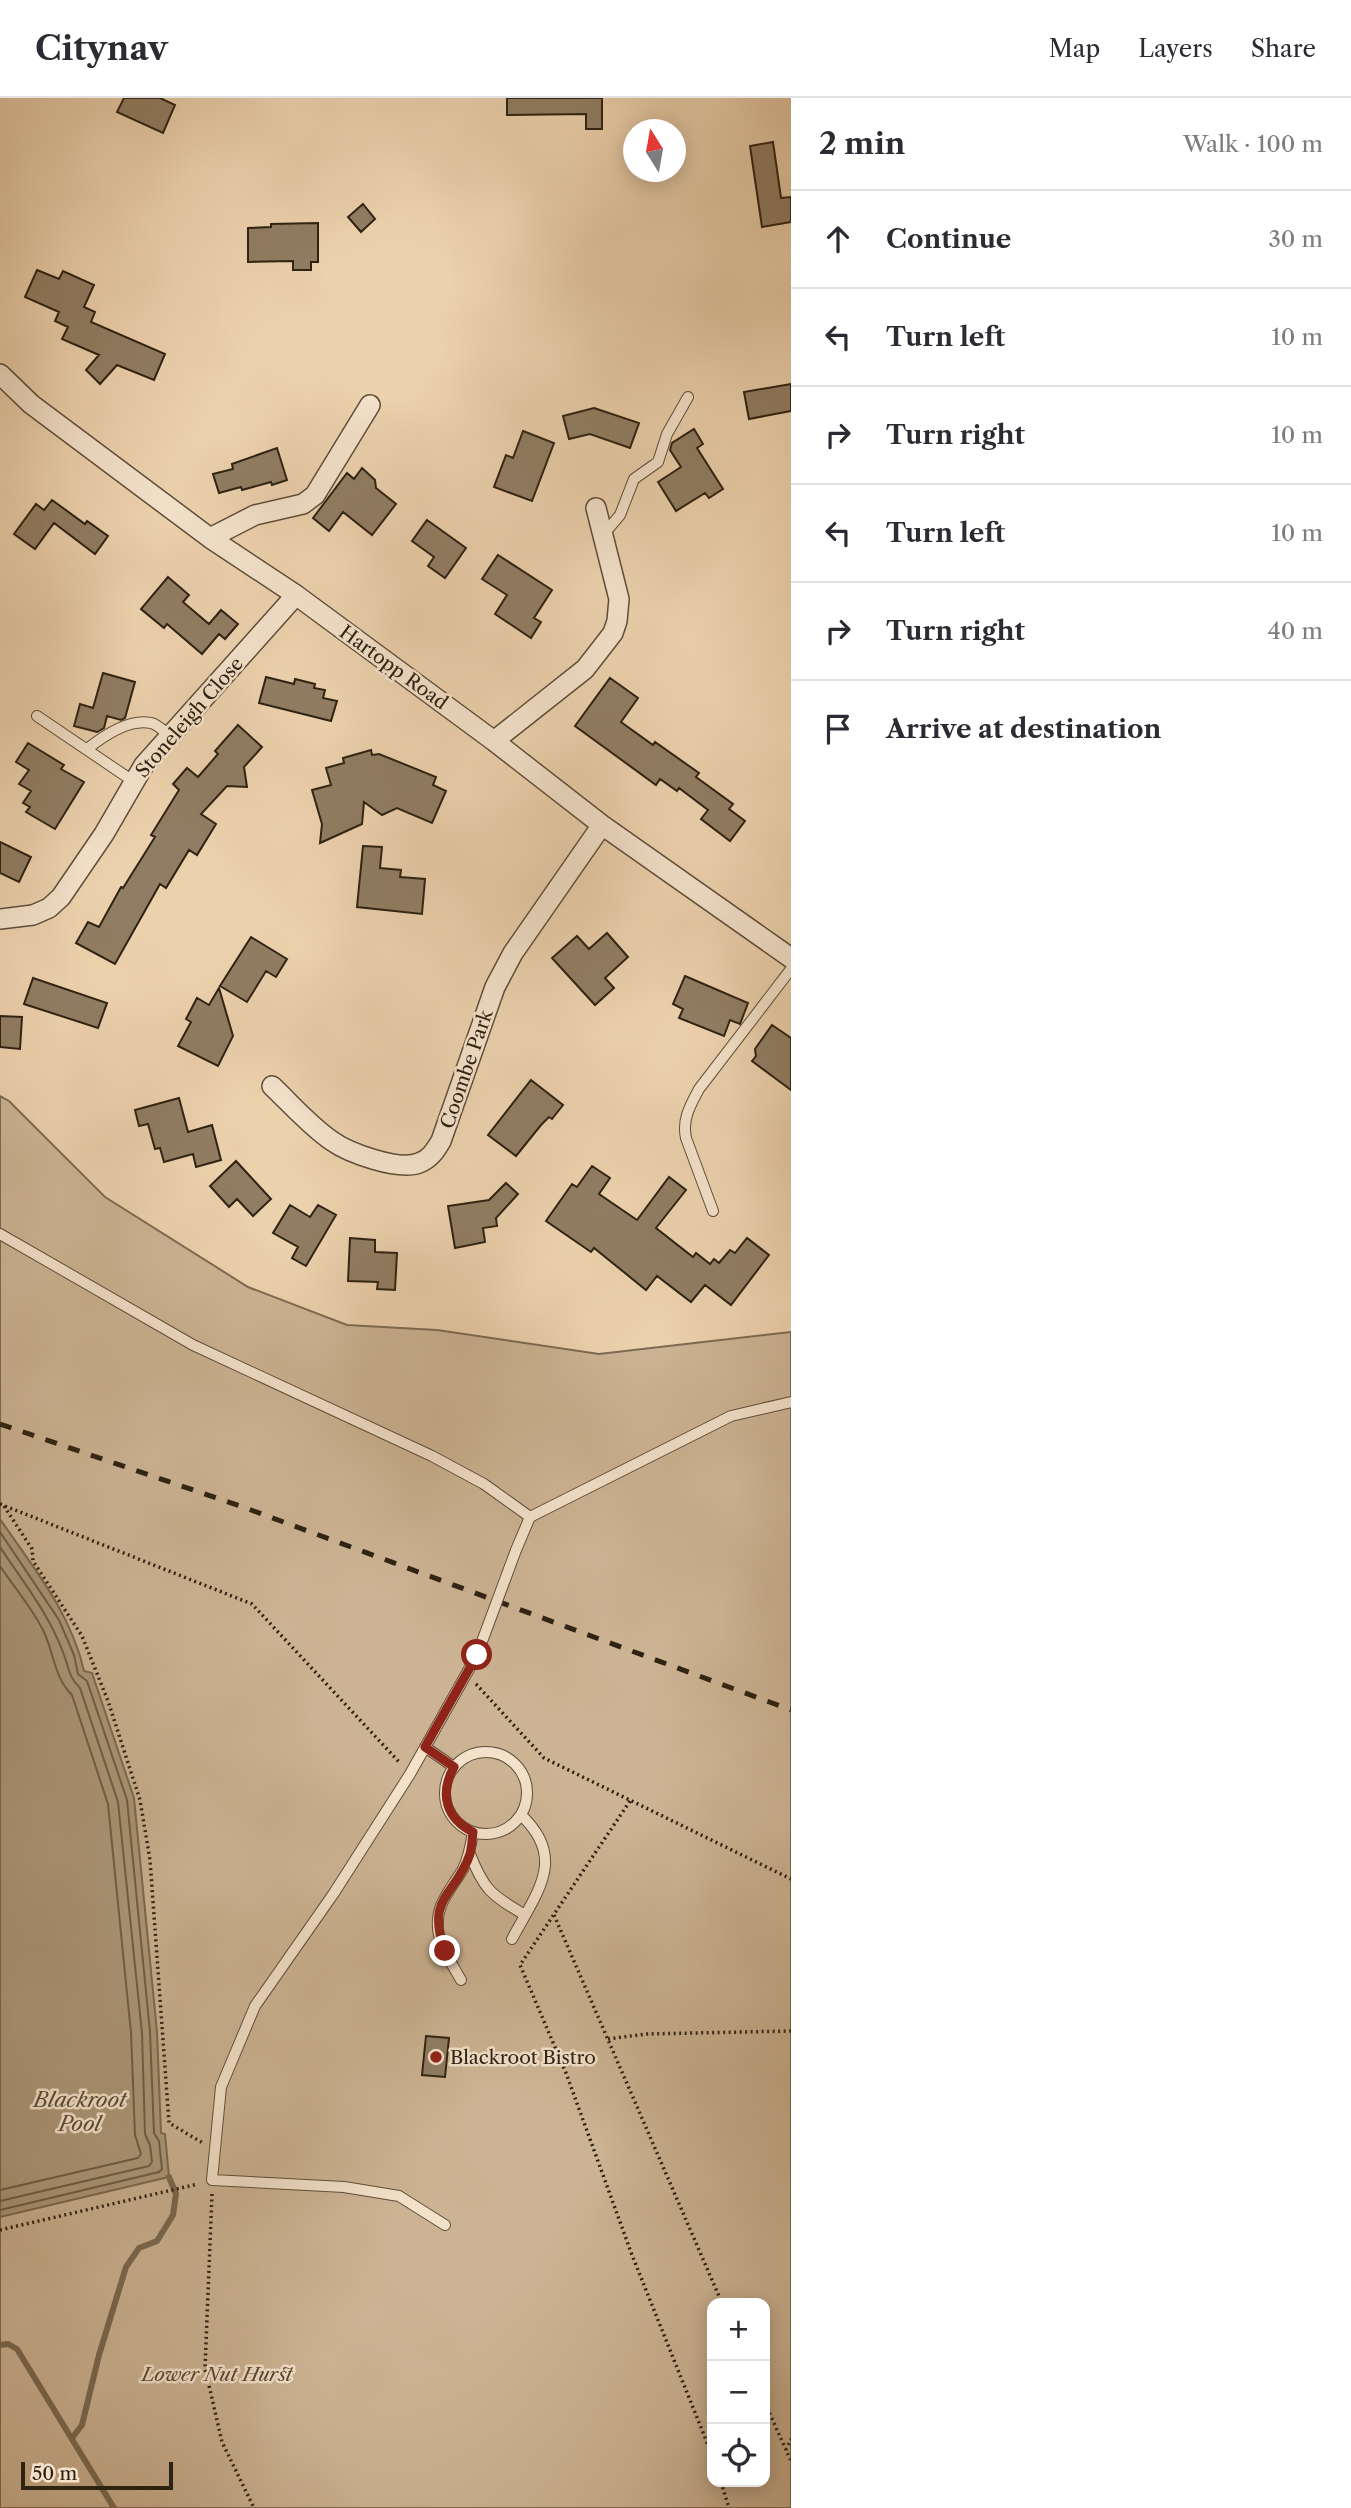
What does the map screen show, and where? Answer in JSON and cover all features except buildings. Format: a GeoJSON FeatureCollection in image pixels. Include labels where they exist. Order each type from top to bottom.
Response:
{"type":"FeatureCollection","features":[{"type":"Feature","properties":{"kind":"street","name":"Hartopp Road"},"geometry":{"type":"LineString","coordinates":[[0,374],[31,404],[210,538],[296,595],[494,741],[602,825],[791,958]]}},
{"type":"Feature","properties":{"kind":"street"},"geometry":{"type":"LineString","coordinates":[[210,538],[255,515],[303,504],[309,500],[315,495],[370,405]]}},
{"type":"Feature","properties":{"kind":"street"},"geometry":{"type":"LineString","coordinates":[[494,741],[584,669],[613,633],[619,599],[596,508]]}},
{"type":"Feature","properties":{"kind":"street","name":"Stoneleigh Close"},"geometry":{"type":"LineString","coordinates":[[0,919],[33,915],[49,908],[61,897],[104,834],[133,780],[296,595]]}},
{"type":"Feature","properties":{"kind":"street","name":"Coombe Park"},"geometry":{"type":"LineString","coordinates":[[272,1086],[331,1141],[353,1153],[401,1166],[417,1164],[431,1157],[441,1141],[495,987],[513,953],[602,825]]}},
{"type":"Feature","properties":{"kind":"lane"},"geometry":{"type":"LineString","coordinates":[[603,535],[620,516],[634,479],[658,462],[667,433],[688,397]]}},
{"type":"Feature","properties":{"kind":"lane"},"geometry":{"type":"LineString","coordinates":[[37,716],[133,780]]}},
{"type":"Feature","properties":{"kind":"lane"},"geometry":{"type":"LineString","coordinates":[[86,749],[106,735],[128,725],[151,723],[170,736]]}},
{"type":"Feature","properties":{"kind":"lane"},"geometry":{"type":"LineString","coordinates":[[713,1211],[683,1126],[689,1107],[699,1089],[791,970]]}},
{"type":"Feature","properties":{"kind":"lane"},"geometry":{"type":"LineString","coordinates":[[0,1234],[193,1345],[421,1451],[484,1484],[530,1517]]}},
{"type":"Feature","properties":{"kind":"lane"},"geometry":{"type":"LineString","coordinates":[[445,2225],[399,2196],[344,2186],[212,2180],[221,2087],[255,2006],[334,1893],[410,1774],[467,1673],[477,1655],[530,1517],[731,1416],[791,1402]]}},
{"type":"Feature","properties":{"kind":"lane"},"geometry":{"type":"LineString","coordinates":[[425,1747],[454,1767]]}},
{"type":"Feature","properties":{"kind":"lane"},"geometry":{"type":"LineString","coordinates":[[477,1752],[505,1756],[516,1764],[524,1775],[528,1789],[527,1803],[521,1815],[512,1826],[499,1832],[473,1832],[461,1826],[452,1816],[445,1791],[454,1767],[477,1752]]}},
{"type":"Feature","properties":{"kind":"lane"},"geometry":{"type":"LineString","coordinates":[[512,1939],[542,1881],[547,1855],[533,1826],[521,1815]]}},
{"type":"Feature","properties":{"kind":"lane"},"geometry":{"type":"LineString","coordinates":[[461,1980],[439,1934],[438,1919],[444,1896],[470,1854],[473,1832]]}},
{"type":"Feature","properties":{"kind":"lane"},"geometry":{"type":"LineString","coordinates":[[470,1854],[481,1882],[492,1894],[524,1915]]}},
{"type":"Feature","properties":{"kind":"path"},"geometry":{"type":"LineString","coordinates":[[2,1505],[253,1604],[410,1774]]}},
{"type":"Feature","properties":{"kind":"path"},"geometry":{"type":"LineString","coordinates":[[2,1505],[32,1549],[33,1560],[82,1636],[128,1759],[144,1816],[150,1860],[169,2123],[215,2150]]}},
{"type":"Feature","properties":{"kind":"path"},"geometry":{"type":"LineString","coordinates":[[467,1673],[544,1758],[791,1879]]}},
{"type":"Feature","properties":{"kind":"path"},"geometry":{"type":"LineString","coordinates":[[630,1801],[520,1965],[566,2073],[632,2255],[707,2442]]}},
{"type":"Feature","properties":{"kind":"path"},"geometry":{"type":"LineString","coordinates":[[554,1915],[720,2298]]}},
{"type":"Feature","properties":{"kind":"path"},"geometry":{"type":"LineString","coordinates":[[608,2039],[646,2034],[791,2031]]}},
{"type":"Feature","properties":{"kind":"path"},"geometry":{"type":"LineString","coordinates":[[212,2180],[205,2368],[222,2442],[254,2508]]}},
{"type":"Feature","properties":{"kind":"path"},"geometry":{"type":"LineString","coordinates":[[0,2230],[184,2187]]}},
{"type":"Feature","properties":{"kind":"path"},"geometry":{"type":"LineString","coordinates":[[770,2414],[791,2461]]}},
{"type":"Feature","properties":{"kind":"path"},"geometry":{"type":"LineString","coordinates":[[786,2451],[791,2439]]}},
{"type":"Feature","properties":{"kind":"path"},"geometry":{"type":"LineString","coordinates":[[723,2487],[729,2508]]}},
{"type":"Feature","properties":{"kind":"green space","name":"Lower Nut Hurst"},"geometry":{"type":"Polygon","coordinates":[[[0,1096],[9,1101],[105,1197],[248,1287],[347,1325],[437,1330],[599,1354],[791,1332],[791,2508],[0,2508],[0,1096]]]}},
{"type":"Feature","properties":{"kind":"water","name":"Blackroot Pool"},"geometry":{"type":"Polygon","coordinates":[[[0,1519],[60,1610],[78,1650],[84,1671],[92,1673],[134,1798],[157,2032],[161,2133],[165,2134],[169,2177],[0,2217],[0,1519]]]}},
{"type":"Feature","properties":{"kind":"waterway"},"geometry":{"type":"LineString","coordinates":[[72,2438],[82,2425],[99,2355],[126,2267],[139,2248],[157,2241],[173,2215],[176,2194],[169,2177]]}},
{"type":"Feature","properties":{"kind":"waterway"},"geometry":{"type":"LineString","coordinates":[[0,2345],[8,2344],[17,2349],[114,2508]]}},
{"type":"Feature","properties":{"kind":"railway"},"geometry":{"type":"LineString","coordinates":[[0,1424],[243,1507],[791,1710]]}},
{"type":"Feature","properties":{"kind":"place","name":"Blackroot Bistro"},"geometry":{"type":"Point","coordinates":[436,2057]}},
{"type":"Feature","properties":{"kind":"route"},"geometry":{"type":"LineString","coordinates":[[445,1951],[439,1934],[438,1919],[444,1896],[470,1854],[473,1832],[461,1826],[452,1816],[447,1804],[445,1791],[454,1767],[425,1747],[477,1655]]}}]}
